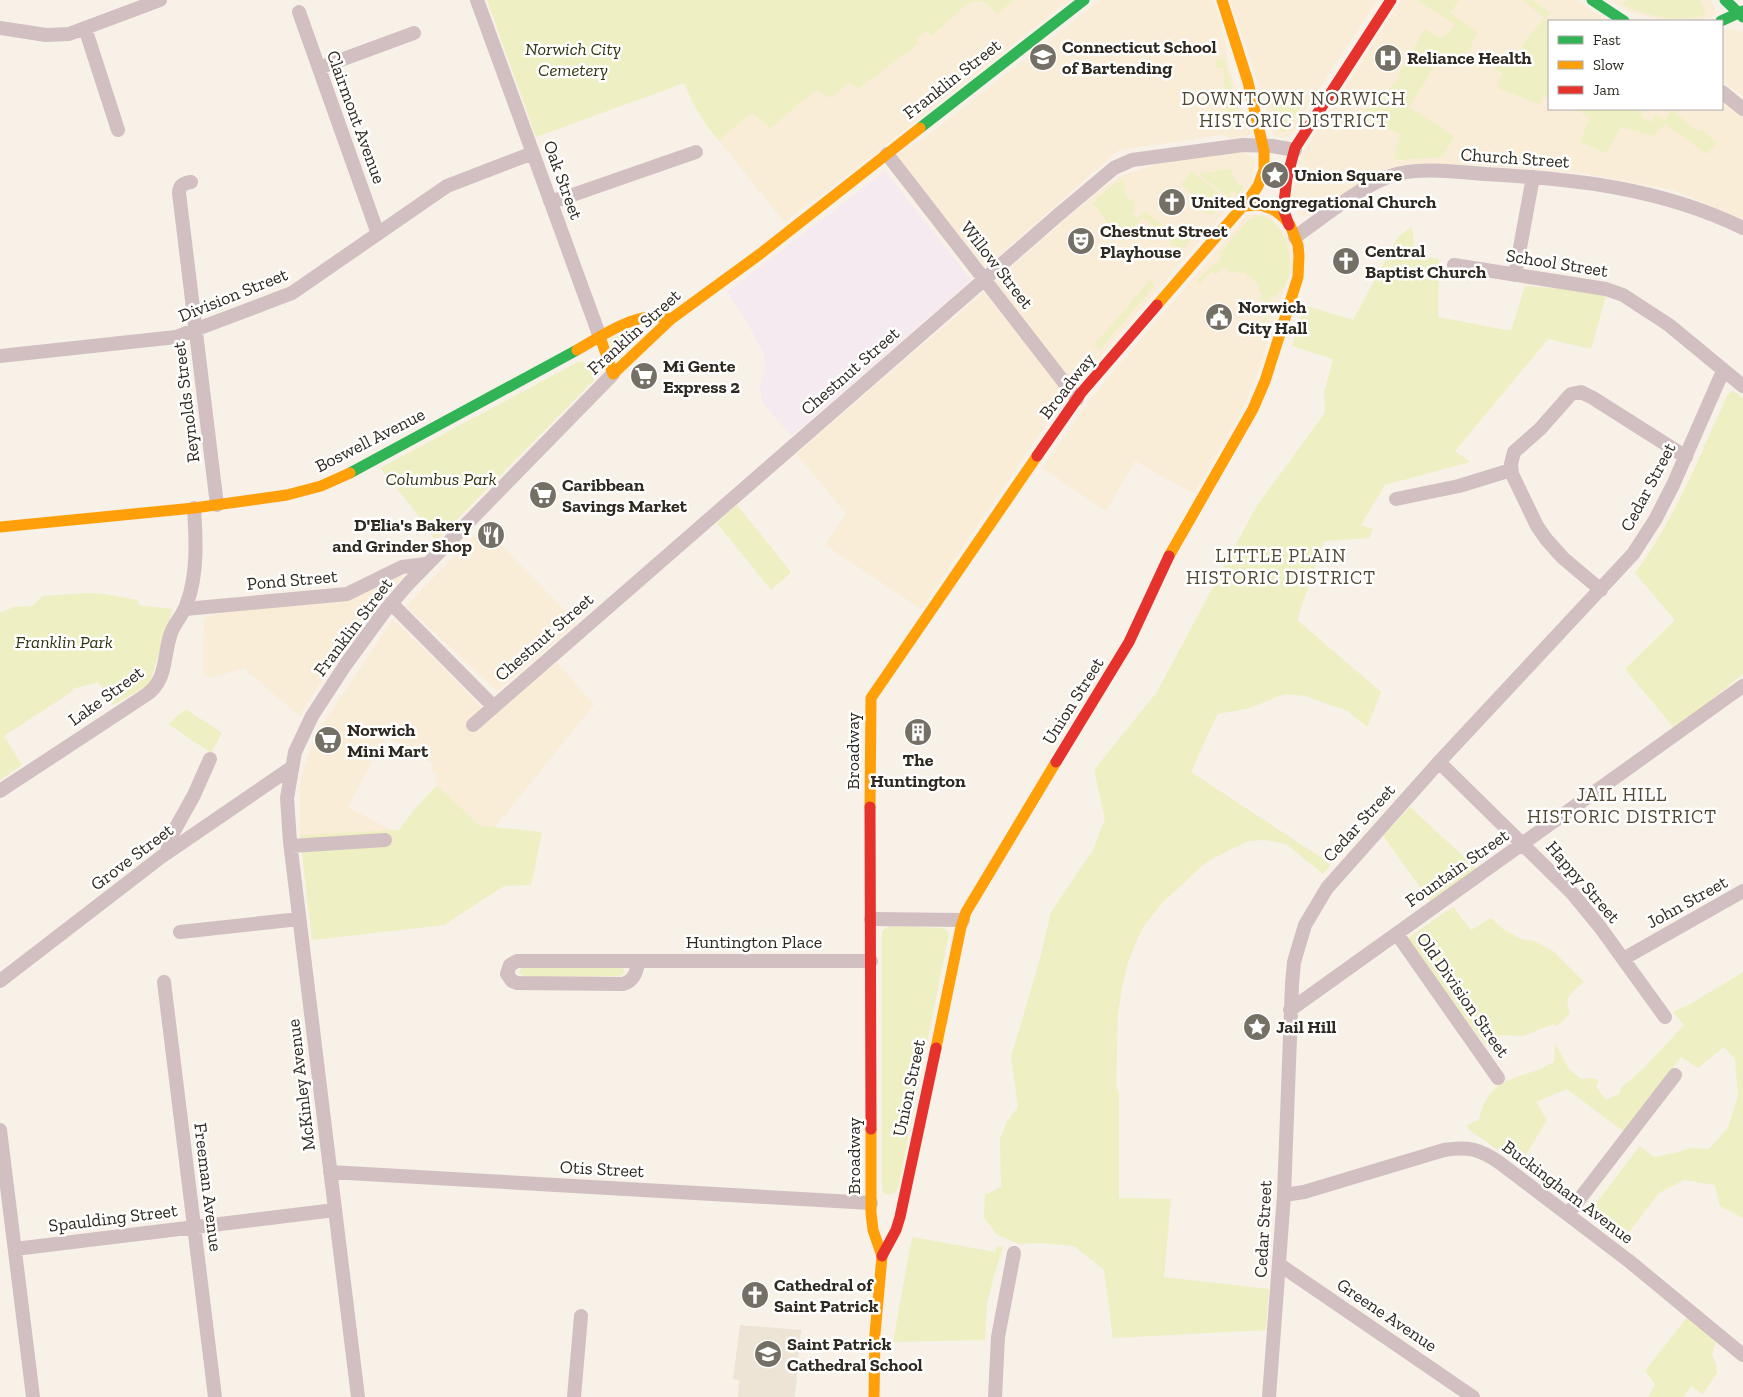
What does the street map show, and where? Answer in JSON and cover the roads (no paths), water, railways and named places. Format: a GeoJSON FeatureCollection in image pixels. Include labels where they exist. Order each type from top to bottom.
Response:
{"type":"FeatureCollection","features":[{"type":"Feature","properties":{"kind":"main road","name":"Franklin Street"},"geometry":{"type":"LineString","coordinates":[[613,374],[671,319],[760,254],[1084,0]]}},
{"type":"Feature","properties":{"kind":"main road","name":"Broadway"},"geometry":{"type":"LineString","coordinates":[[874,1397],[875,1334],[882,1256],[873,1230],[871,1203],[872,698],[1077,399],[1253,195],[1263,173],[1265,163],[1263,145],[1246,69],[1222,0]]}},
{"type":"Feature","properties":{"kind":"main road"},"geometry":{"type":"LineString","coordinates":[[1292,231],[1284,211],[1284,202],[1286,182],[1295,150],[1391,0]]}},
{"type":"Feature","properties":{"kind":"main road"},"geometry":{"type":"LineString","coordinates":[[1592,0],[1622,20]]}},
{"type":"Feature","properties":{"kind":"main road"},"geometry":{"type":"LineString","coordinates":[[1725,0],[1742,13]]}},
{"type":"Feature","properties":{"kind":"main road"},"geometry":{"type":"LineString","coordinates":[[1723,20],[1742,13]]}},
{"type":"Feature","properties":{"kind":"main road"},"geometry":{"type":"LineString","coordinates":[[1244,206],[1265,206],[1276,212],[1292,231]]}},
{"type":"Feature","properties":{"kind":"main road","name":"Union Street"},"geometry":{"type":"LineString","coordinates":[[882,1256],[896,1230],[900,1217],[963,920],[969,905],[1126,648],[1166,561],[1257,402],[1298,278],[1301,258],[1299,247],[1292,231]]}},
{"type":"Feature","properties":{"kind":"main road","name":"Boswell Avenue"},"geometry":{"type":"LineString","coordinates":[[0,527],[194,508],[287,496],[321,486],[336,480],[600,337],[643,317],[660,316],[671,319]]}},
{"type":"Feature","properties":{"kind":"main road","name":"Oak Street"},"geometry":{"type":"LineString","coordinates":[[600,337],[613,374]]}},
{"type":"Feature","properties":{"kind":"street"},"geometry":{"type":"LineString","coordinates":[[0,28],[54,36],[69,34],[160,0]]}},
{"type":"Feature","properties":{"kind":"street","name":"Oak Street"},"geometry":{"type":"LineString","coordinates":[[477,0],[600,337]]}},
{"type":"Feature","properties":{"kind":"street","name":"Clairmont Avenue"},"geometry":{"type":"LineString","coordinates":[[299,12],[378,234]]}},
{"type":"Feature","properties":{"kind":"street"},"geometry":{"type":"LineString","coordinates":[[85,28],[118,130]]}},
{"type":"Feature","properties":{"kind":"street"},"geometry":{"type":"LineString","coordinates":[[319,68],[414,34]]}},
{"type":"Feature","properties":{"kind":"street"},"geometry":{"type":"LineString","coordinates":[[1723,93],[1743,108]]}},
{"type":"Feature","properties":{"kind":"street","name":"Chestnut Street"},"geometry":{"type":"LineString","coordinates":[[473,724],[984,279],[1091,187],[1123,163],[1236,146],[1263,145],[1295,150]]}},
{"type":"Feature","properties":{"kind":"street"},"geometry":{"type":"LineString","coordinates":[[550,201],[561,199],[696,152]]}},
{"type":"Feature","properties":{"kind":"street","name":"Division Street"},"geometry":{"type":"LineString","coordinates":[[0,356],[176,337],[196,331],[292,293],[448,186],[533,153]]}},
{"type":"Feature","properties":{"kind":"street","name":"Willow Street"},"geometry":{"type":"LineString","coordinates":[[887,154],[1077,399]]}},
{"type":"Feature","properties":{"kind":"street","name":"Church Street"},"geometry":{"type":"LineString","coordinates":[[1292,231],[1381,181],[1402,173],[1458,172],[1580,181],[1684,203],[1743,228]]}},
{"type":"Feature","properties":{"kind":"street"},"geometry":{"type":"LineString","coordinates":[[1515,275],[1533,177]]}},
{"type":"Feature","properties":{"kind":"street","name":"Reynolds Street"},"geometry":{"type":"LineString","coordinates":[[191,182],[182,184],[179,193],[217,505]]}},
{"type":"Feature","properties":{"kind":"street","name":"School Street"},"geometry":{"type":"LineString","coordinates":[[1454,265],[1618,292],[1669,325],[1743,386]]}},
{"type":"Feature","properties":{"kind":"street","name":"Cedar Street"},"geometry":{"type":"LineString","coordinates":[[1269,1397],[1284,1195],[1290,1010],[1294,962],[1298,943],[1305,925],[1327,888],[1439,762],[1633,554],[1655,520],[1686,457],[1723,371]]}},
{"type":"Feature","properties":{"kind":"street","name":"Franklin Street"},"geometry":{"type":"LineString","coordinates":[[291,768],[296,749],[312,716],[346,664],[391,603],[426,564],[613,374]]}},
{"type":"Feature","properties":{"kind":"street"},"geometry":{"type":"LineString","coordinates":[[1601,590],[1563,558],[1546,539],[1511,470],[1514,452],[1540,429],[1571,394],[1578,392],[1593,398],[1686,457]]}},
{"type":"Feature","properties":{"kind":"street"},"geometry":{"type":"LineString","coordinates":[[1396,499],[1459,486],[1511,470]]}},
{"type":"Feature","properties":{"kind":"street","name":"Lake Street"},"geometry":{"type":"LineString","coordinates":[[0,791],[155,689],[160,680],[171,633],[185,609],[190,593],[195,564],[194,508]]}},
{"type":"Feature","properties":{"kind":"street","name":"Pond Street"},"geometry":{"type":"LineString","coordinates":[[185,609],[347,594],[402,567],[426,564]]}},
{"type":"Feature","properties":{"kind":"street"},"geometry":{"type":"LineString","coordinates":[[391,603],[493,706]]}},
{"type":"Feature","properties":{"kind":"street","name":"Fountain Street"},"geometry":{"type":"LineString","coordinates":[[1290,1010],[1743,686]]}},
{"type":"Feature","properties":{"kind":"street"},"geometry":{"type":"LineString","coordinates":[[167,853],[169,840],[194,795],[210,758]]}},
{"type":"Feature","properties":{"kind":"street","name":"Happy Street"},"geometry":{"type":"LineString","coordinates":[[1439,762],[1572,892],[1665,1016]]}},
{"type":"Feature","properties":{"kind":"street","name":"McKinley Avenue"},"geometry":{"type":"LineString","coordinates":[[291,768],[287,798],[291,846],[358,1397]]}},
{"type":"Feature","properties":{"kind":"street","name":"Grove Street"},"geometry":{"type":"LineString","coordinates":[[0,981],[167,853],[291,768]]}},
{"type":"Feature","properties":{"kind":"street"},"geometry":{"type":"LineString","coordinates":[[291,846],[385,840]]}},
{"type":"Feature","properties":{"kind":"street","name":"John Street"},"geometry":{"type":"LineString","coordinates":[[1623,959],[1743,892]]}},
{"type":"Feature","properties":{"kind":"street"},"geometry":{"type":"LineString","coordinates":[[180,932],[300,919]]}},
{"type":"Feature","properties":{"kind":"street"},"geometry":{"type":"LineString","coordinates":[[871,920],[963,920]]}},
{"type":"Feature","properties":{"kind":"street","name":"Old Division Street"},"geometry":{"type":"LineString","coordinates":[[1397,934],[1498,1078]]}},
{"type":"Feature","properties":{"kind":"street","name":"Huntington Place"},"geometry":{"type":"LineString","coordinates":[[638,961],[632,979],[623,984],[517,983],[512,981],[507,974],[510,965],[518,961],[638,961],[871,962]]}},
{"type":"Feature","properties":{"kind":"street","name":"Freeman Avenue"},"geometry":{"type":"LineString","coordinates":[[164,982],[215,1397]]}},
{"type":"Feature","properties":{"kind":"street"},"geometry":{"type":"LineString","coordinates":[[1568,1214],[1675,1075]]}},
{"type":"Feature","properties":{"kind":"street"},"geometry":{"type":"LineString","coordinates":[[0,1137],[33,1397]]}},
{"type":"Feature","properties":{"kind":"street","name":"Buckingham Avenue"},"geometry":{"type":"LineString","coordinates":[[1284,1195],[1304,1192],[1444,1150],[1466,1148],[1481,1151],[1568,1214],[1743,1355]]}},
{"type":"Feature","properties":{"kind":"street","name":"Otis Street"},"geometry":{"type":"LineString","coordinates":[[330,1172],[871,1203]]}},
{"type":"Feature","properties":{"kind":"street","name":"Spaulding Street"},"geometry":{"type":"LineString","coordinates":[[14,1249],[335,1210]]}},
{"type":"Feature","properties":{"kind":"street"},"geometry":{"type":"LineString","coordinates":[[995,1397],[998,1337],[1014,1253]]}},
{"type":"Feature","properties":{"kind":"street","name":"Greene Avenue"},"geometry":{"type":"LineString","coordinates":[[1280,1265],[1473,1397]]}},
{"type":"Feature","properties":{"kind":"street"},"geometry":{"type":"LineString","coordinates":[[574,1397],[580,1316]]}},
{"type":"Feature","properties":{"kind":"place","name":"Connecticut School of Bartending"},"geometry":{"type":"Point","coordinates":[1043,57]}},
{"type":"Feature","properties":{"kind":"place","name":"Reliance Health"},"geometry":{"type":"Point","coordinates":[1388,58]}},
{"type":"Feature","properties":{"kind":"place","name":"Union Square"},"geometry":{"type":"Point","coordinates":[1275,175]}},
{"type":"Feature","properties":{"kind":"place","name":"United Congregational Church"},"geometry":{"type":"Point","coordinates":[1172,202]}},
{"type":"Feature","properties":{"kind":"place","name":"Chestnut Street Playhouse"},"geometry":{"type":"Point","coordinates":[1081,241]}},
{"type":"Feature","properties":{"kind":"place","name":"Central Baptist Church"},"geometry":{"type":"Point","coordinates":[1346,261]}},
{"type":"Feature","properties":{"kind":"place","name":"Norwich City Hall"},"geometry":{"type":"Point","coordinates":[1219,317]}},
{"type":"Feature","properties":{"kind":"place","name":"Mi Gente Express 2"},"geometry":{"type":"Point","coordinates":[644,376]}},
{"type":"Feature","properties":{"kind":"place","name":"Caribbean Savings Market"},"geometry":{"type":"Point","coordinates":[543,495]}},
{"type":"Feature","properties":{"kind":"place","name":"D'Elia's Bakery and Grinder Shop"},"geometry":{"type":"Point","coordinates":[491,535]}},
{"type":"Feature","properties":{"kind":"place","name":"The Huntington"},"geometry":{"type":"Point","coordinates":[918,732]}},
{"type":"Feature","properties":{"kind":"place","name":"Norwich Mini Mart"},"geometry":{"type":"Point","coordinates":[328,740]}},
{"type":"Feature","properties":{"kind":"place","name":"Jail Hill"},"geometry":{"type":"Point","coordinates":[1257,1027]}},
{"type":"Feature","properties":{"kind":"place","name":"Cathedral of Saint Patrick"},"geometry":{"type":"Point","coordinates":[755,1295]}},
{"type":"Feature","properties":{"kind":"place","name":"Saint Patrick Cathedral School"},"geometry":{"type":"Point","coordinates":[768,1354]}},
{"type":"Feature","properties":{"kind":"district","name":"DOWNTOWN NORWICH HISTORIC DISTRICT"},"geometry":{"type":"Point","coordinates":[1294,109]}},
{"type":"Feature","properties":{"kind":"district","name":"LITTLE PLAIN HISTORIC DISTRICT"},"geometry":{"type":"Point","coordinates":[1281,566]}},
{"type":"Feature","properties":{"kind":"district","name":"JAIL HILL HISTORIC DISTRICT"},"geometry":{"type":"Point","coordinates":[1622,805]}},
{"type":"Feature","properties":{"kind":"park label","name":"Norwich City Cemetery"},"geometry":{"type":"Point","coordinates":[573,59]}},
{"type":"Feature","properties":{"kind":"park label","name":"Columbus Park"},"geometry":{"type":"Point","coordinates":[441,479]}},
{"type":"Feature","properties":{"kind":"park label","name":"Franklin Park"},"geometry":{"type":"Point","coordinates":[64,642]}}]}
